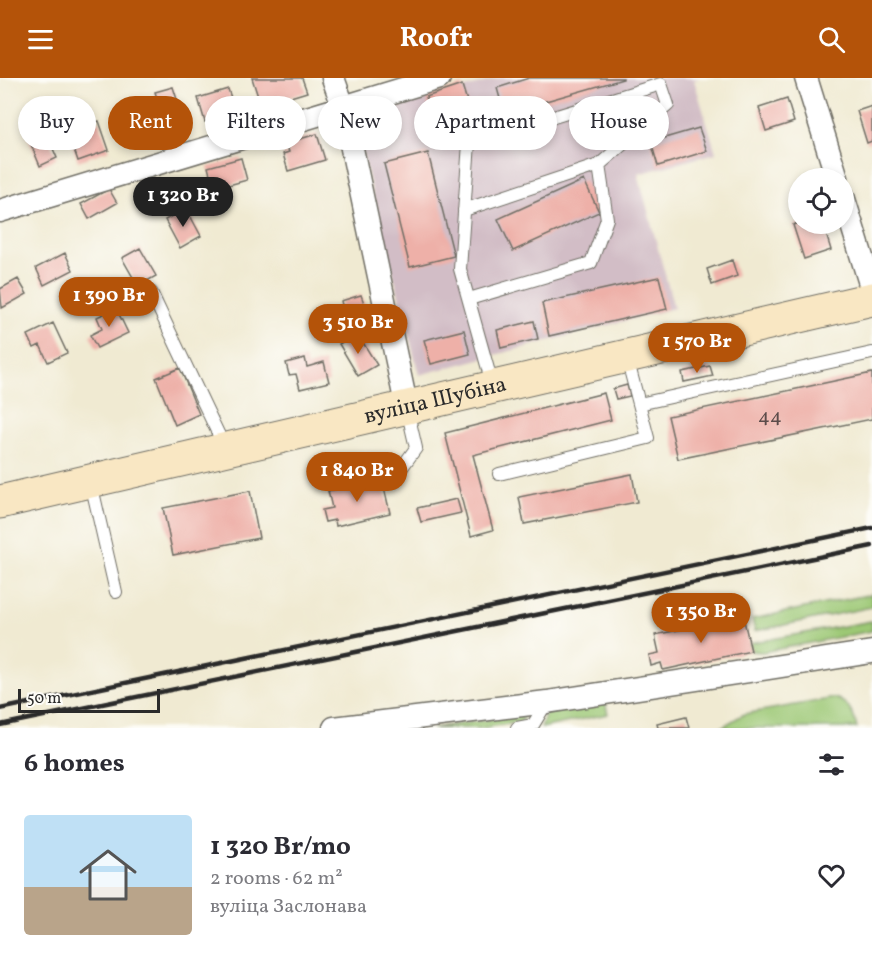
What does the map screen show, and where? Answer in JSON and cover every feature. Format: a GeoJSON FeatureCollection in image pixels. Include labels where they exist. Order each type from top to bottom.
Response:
{"type":"FeatureCollection","features":[{"type":"Feature","properties":{"kind":"street"},"geometry":{"type":"LineString","coordinates":[[333,78],[339,96]]}},
{"type":"Feature","properties":{"kind":"street"},"geometry":{"type":"LineString","coordinates":[[377,96],[439,78]]}},
{"type":"Feature","properties":{"kind":"street"},"geometry":{"type":"LineString","coordinates":[[806,78],[834,168]]}},
{"type":"Feature","properties":{"kind":"street"},"geometry":{"type":"LineString","coordinates":[[0,211],[318,114]]}},
{"type":"Feature","properties":{"kind":"street"},"geometry":{"type":"LineString","coordinates":[[352,150],[407,409]]}},
{"type":"Feature","properties":{"kind":"street"},"geometry":{"type":"LineString","coordinates":[[854,232],[872,290]]}},
{"type":"Feature","properties":{"kind":"street","name":"вуліца Шубіна"},"geometry":{"type":"LineString","coordinates":[[0,502],[872,299]]}},
{"type":"Feature","properties":{"kind":"street"},"geometry":{"type":"LineString","coordinates":[[334,728],[547,702],[872,652]]}},
{"type":"Feature","properties":{"kind":"lane"},"geometry":{"type":"LineString","coordinates":[[464,210],[599,165],[668,105],[661,84],[469,143],[464,210],[460,269],[493,388]]}},
{"type":"Feature","properties":{"kind":"lane"},"geometry":{"type":"LineString","coordinates":[[470,299],[591,263],[608,219],[599,165]]}},
{"type":"Feature","properties":{"kind":"lane"},"geometry":{"type":"LineString","coordinates":[[151,292],[226,451]]}},
{"type":"Feature","properties":{"kind":"lane"},"geometry":{"type":"LineString","coordinates":[[639,404],[872,353]]}},
{"type":"Feature","properties":{"kind":"lane"},"geometry":{"type":"LineString","coordinates":[[499,474],[648,438],[627,356]]}},
{"type":"Feature","properties":{"kind":"lane"},"geometry":{"type":"LineString","coordinates":[[403,466],[416,448],[407,409]]}},
{"type":"Feature","properties":{"kind":"lane"},"geometry":{"type":"LineString","coordinates":[[90,482],[116,592]]}},
{"type":"Feature","properties":{"kind":"lane"},"geometry":{"type":"LineString","coordinates":[[517,728],[533,725],[547,702]]}},
{"type":"Feature","properties":{"kind":"shaded area"},"geometry":{"type":"Polygon","coordinates":[[[500,78],[700,78],[694,80],[716,153],[638,174],[674,308],[419,375],[362,150],[402,150],[402,106],[414,103],[414,150],[557,150],[557,96],[437,96],[500,78]]]}},
{"type":"Feature","properties":{"kind":"green space"},"geometry":{"type":"Polygon","coordinates":[[[872,594],[872,607],[755,631],[752,619],[872,594]]]}},
{"type":"Feature","properties":{"kind":"green space"},"geometry":{"type":"Polygon","coordinates":[[[872,621],[872,631],[763,652],[751,651],[749,643],[872,621]]]}},
{"type":"Feature","properties":{"kind":"green space"},"geometry":{"type":"Polygon","coordinates":[[[835,698],[850,710],[857,728],[720,728],[744,714],[835,698]]]}},
{"type":"Feature","properties":{"kind":"green space"},"geometry":{"type":"Polygon","coordinates":[[[605,701],[608,714],[541,728],[546,712],[605,701]]]}},
{"type":"Feature","properties":{"kind":"green space"},"geometry":{"type":"Polygon","coordinates":[[[524,716],[521,722],[480,728],[432,728],[524,716]]]}},
{"type":"Feature","properties":{"kind":"building"},"geometry":{"type":"Polygon","coordinates":[[[252,78],[302,78],[307,92],[294,96],[258,96],[252,78]]]}},
{"type":"Feature","properties":{"kind":"building"},"geometry":{"type":"Polygon","coordinates":[[[529,78],[623,78],[557,98],[557,96],[499,96],[497,88],[529,78]]]}},
{"type":"Feature","properties":{"kind":"building"},"geometry":{"type":"Polygon","coordinates":[[[462,85],[465,96],[429,96],[462,85]]]}},
{"type":"Feature","properties":{"kind":"building"},"geometry":{"type":"Polygon","coordinates":[[[173,87],[176,96],[156,96],[155,92],[173,87]]]}},
{"type":"Feature","properties":{"kind":"building"},"geometry":{"type":"Polygon","coordinates":[[[228,89],[230,96],[205,96],[205,122],[198,98],[228,89]]]}},
{"type":"Feature","properties":{"kind":"building"},"geometry":{"type":"Polygon","coordinates":[[[787,99],[794,122],[766,131],[759,108],[787,99]]]}},
{"type":"Feature","properties":{"kind":"building"},"geometry":{"type":"Polygon","coordinates":[[[872,106],[872,141],[867,143],[857,111],[872,106]]]}},
{"type":"Feature","properties":{"kind":"building"},"geometry":{"type":"Polygon","coordinates":[[[99,121],[109,150],[78,161],[74,150],[96,150],[96,122],[99,121]]]}},
{"type":"Feature","properties":{"kind":"building"},"geometry":{"type":"Polygon","coordinates":[[[699,128],[707,151],[658,166],[653,150],[669,150],[669,137],[699,128]]]}},
{"type":"Feature","properties":{"kind":"building"},"geometry":{"type":"Polygon","coordinates":[[[317,134],[318,150],[322,150],[325,160],[288,171],[283,154],[289,152],[288,150],[306,150],[306,137],[317,134]]]}},
{"type":"Feature","properties":{"kind":"building"},"geometry":{"type":"Polygon","coordinates":[[[33,150],[54,150],[57,158],[40,166],[33,150]]]}},
{"type":"Feature","properties":{"kind":"building"},"geometry":{"type":"Polygon","coordinates":[[[428,153],[454,256],[410,267],[384,164],[428,153]]]}},
{"type":"Feature","properties":{"kind":"building"},"geometry":{"type":"Polygon","coordinates":[[[241,158],[247,180],[214,189],[208,167],[241,158]]]}},
{"type":"Feature","properties":{"kind":"building"},"geometry":{"type":"Polygon","coordinates":[[[584,180],[599,212],[513,251],[498,219],[584,180]]]}},
{"type":"Feature","properties":{"kind":"building"},"geometry":{"type":"Polygon","coordinates":[[[109,189],[117,203],[89,219],[81,204],[109,189]]]}},
{"type":"Feature","properties":{"kind":"building"},"geometry":{"type":"Polygon","coordinates":[[[186,208],[201,236],[180,248],[165,220],[186,208]]]}},
{"type":"Feature","properties":{"kind":"building"},"geometry":{"type":"Polygon","coordinates":[[[796,234],[826,234],[831,250],[804,259],[796,234]]]}},
{"type":"Feature","properties":{"kind":"building"},"geometry":{"type":"Polygon","coordinates":[[[140,248],[156,276],[138,286],[122,258],[140,248]]]}},
{"type":"Feature","properties":{"kind":"building"},"geometry":{"type":"Polygon","coordinates":[[[65,253],[73,270],[44,285],[36,268],[65,253]]]}},
{"type":"Feature","properties":{"kind":"building"},"geometry":{"type":"Polygon","coordinates":[[[732,260],[737,276],[712,285],[707,269],[732,260]]]}},
{"type":"Feature","properties":{"kind":"building"},"geometry":{"type":"Polygon","coordinates":[[[659,277],[667,309],[549,336],[542,303],[659,277]]]}},
{"type":"Feature","properties":{"kind":"building"},"geometry":{"type":"Polygon","coordinates":[[[18,279],[27,294],[2,308],[0,289],[18,279]]]}},
{"type":"Feature","properties":{"kind":"building"},"geometry":{"type":"Polygon","coordinates":[[[361,295],[368,314],[347,320],[346,315],[323,324],[319,314],[342,305],[341,301],[361,295]]]}},
{"type":"Feature","properties":{"kind":"building"},"geometry":{"type":"Polygon","coordinates":[[[116,308],[128,333],[97,348],[90,335],[102,329],[97,317],[116,308]]]}},
{"type":"Feature","properties":{"kind":"building"},"geometry":{"type":"Polygon","coordinates":[[[534,321],[538,339],[501,348],[497,330],[534,321]]]}},
{"type":"Feature","properties":{"kind":"building"},"geometry":{"type":"Polygon","coordinates":[[[53,323],[67,353],[48,362],[40,345],[34,348],[28,335],[53,323]]]}},
{"type":"Feature","properties":{"kind":"building"},"geometry":{"type":"Polygon","coordinates":[[[464,330],[470,354],[431,364],[424,340],[464,330]]]}},
{"type":"Feature","properties":{"kind":"building"},"geometry":{"type":"Polygon","coordinates":[[[357,333],[377,365],[358,376],[339,344],[357,333]]]}},
{"type":"Feature","properties":{"kind":"building"},"geometry":{"type":"Polygon","coordinates":[[[305,358],[307,367],[324,362],[329,382],[300,389],[296,374],[289,375],[286,363],[305,358]]]}},
{"type":"Feature","properties":{"kind":"building"},"geometry":{"type":"Polygon","coordinates":[[[710,366],[713,376],[684,382],[682,372],[710,366]]]}},
{"type":"Feature","properties":{"kind":"building"},"geometry":{"type":"Polygon","coordinates":[[[180,368],[199,414],[175,425],[156,378],[180,368]]]}},
{"type":"Feature","properties":{"kind":"building"},"geometry":{"type":"Polygon","coordinates":[[[872,373],[872,419],[678,459],[668,416],[872,373]]]}},
{"type":"Feature","properties":{"kind":"building"},"geometry":{"type":"Polygon","coordinates":[[[627,385],[630,396],[616,399],[613,389],[627,385]]]}},
{"type":"Feature","properties":{"kind":"building"},"geometry":{"type":"Polygon","coordinates":[[[604,393],[611,420],[473,455],[493,530],[471,536],[445,433],[604,393]]]}},
{"type":"Feature","properties":{"kind":"building"},"geometry":{"type":"Polygon","coordinates":[[[632,474],[637,502],[524,524],[519,497],[632,474]]]}},
{"type":"Feature","properties":{"kind":"building"},"geometry":{"type":"Polygon","coordinates":[[[382,479],[390,513],[336,526],[335,520],[325,522],[322,510],[332,508],[328,491],[382,479]]]}},
{"type":"Feature","properties":{"kind":"building"},"geometry":{"type":"Polygon","coordinates":[[[250,491],[259,538],[173,555],[163,508],[250,491]]]}},
{"type":"Feature","properties":{"kind":"building"},"geometry":{"type":"Polygon","coordinates":[[[457,499],[461,513],[421,522],[417,508],[457,499]]]}},
{"type":"Feature","properties":{"kind":"building"},"geometry":{"type":"Polygon","coordinates":[[[743,616],[751,651],[663,670],[661,663],[651,666],[649,655],[659,653],[655,635],[743,616]]]}},
{"type":"Feature","properties":{"kind":"building"},"geometry":{"type":"Polygon","coordinates":[[[686,717],[689,728],[658,728],[657,724],[686,717]]]}},
{"type":"Feature","properties":{"kind":"railway"},"geometry":{"type":"LineString","coordinates":[[0,709],[872,528]]}},
{"type":"Feature","properties":{"kind":"railway"},"geometry":{"type":"LineString","coordinates":[[0,725],[872,546]]}}]}
